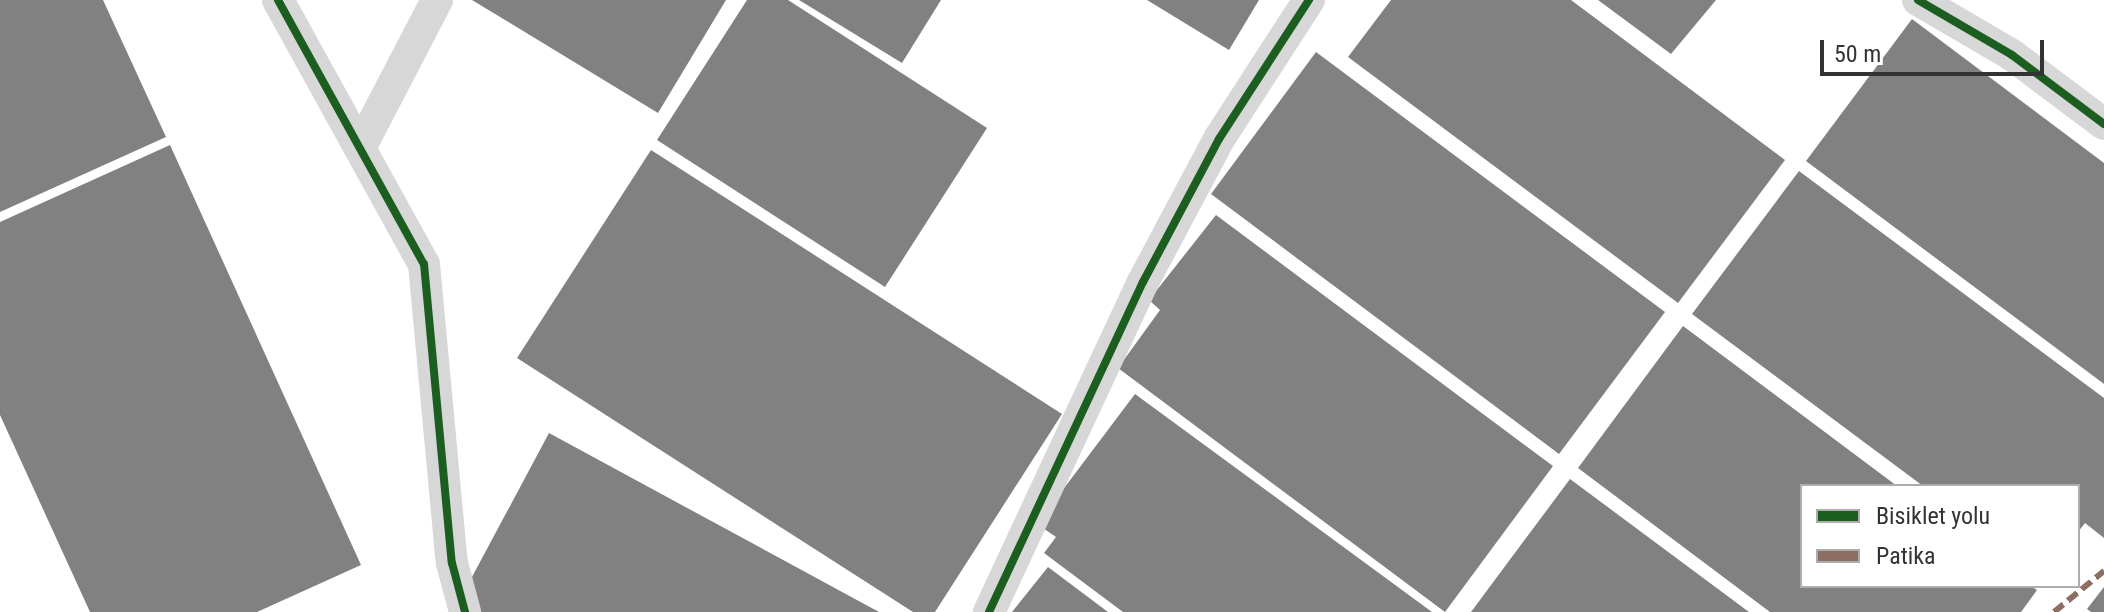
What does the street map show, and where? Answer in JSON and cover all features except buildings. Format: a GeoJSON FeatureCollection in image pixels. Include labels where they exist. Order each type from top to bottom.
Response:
{"type":"FeatureCollection","features":[{"type":"Feature","properties":{"kind":"street"},"geometry":{"type":"LineString","coordinates":[[278,0],[424,264],[452,563],[465,612]]}},
{"type":"Feature","properties":{"kind":"street"},"geometry":{"type":"LineString","coordinates":[[360,148],[437,0]]}},
{"type":"Feature","properties":{"kind":"street"},"geometry":{"type":"LineString","coordinates":[[989,612],[1143,282],[1219,139],[1309,0]]}},
{"type":"Feature","properties":{"kind":"street"},"geometry":{"type":"LineString","coordinates":[[1918,0],[2012,55],[2104,124]]}},
{"type":"Feature","properties":{"kind":"marked path"},"geometry":{"type":"LineString","coordinates":[[2054,612],[2104,571]]}},
{"type":"Feature","properties":{"kind":"cycle path"},"geometry":{"type":"LineString","coordinates":[[278,0],[424,264],[452,563],[465,612]]}},
{"type":"Feature","properties":{"kind":"cycle path"},"geometry":{"type":"LineString","coordinates":[[989,612],[1143,282],[1219,139],[1309,0]]}},
{"type":"Feature","properties":{"kind":"cycle path"},"geometry":{"type":"LineString","coordinates":[[1918,0],[2012,55],[2104,124]]}}]}
